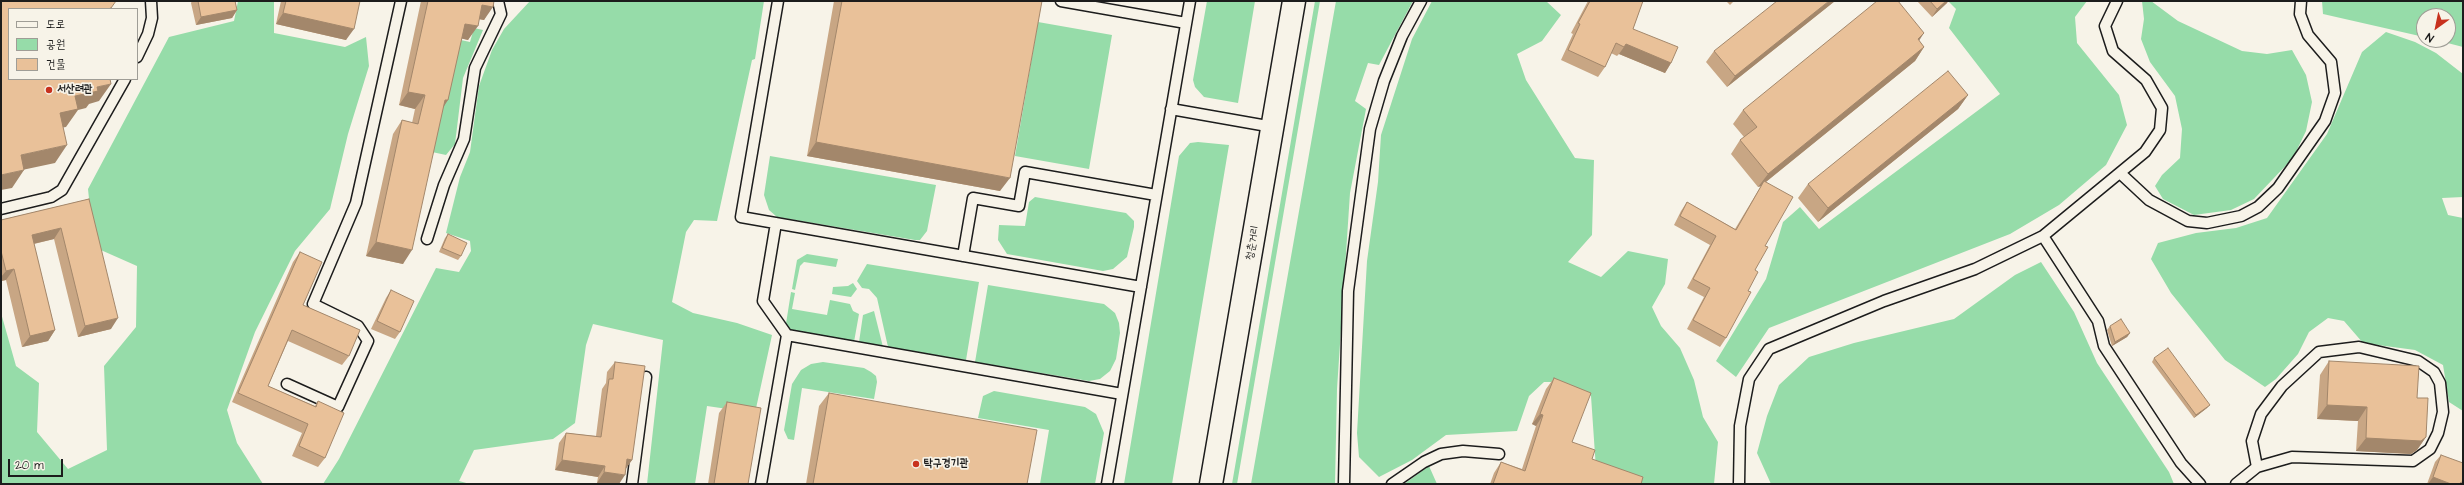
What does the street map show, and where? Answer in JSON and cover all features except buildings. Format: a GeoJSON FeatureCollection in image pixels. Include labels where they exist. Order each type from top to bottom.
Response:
{"type":"FeatureCollection","features":[{"type":"Feature","properties":{"kind":"main road","name":"청춘거리"},"geometry":{"type":"LineString","coordinates":[[1211,484],[1294,1]]}},
{"type":"Feature","properties":{"kind":"lane"},"geometry":{"type":"LineString","coordinates":[[138,55],[148,34],[152,18],[151,1]]}},
{"type":"Feature","properties":{"kind":"lane"},"geometry":{"type":"LineString","coordinates":[[287,384],[338,407],[368,341],[358,326],[313,304],[356,203],[401,1]]}},
{"type":"Feature","properties":{"kind":"lane"},"geometry":{"type":"LineString","coordinates":[[427,239],[444,185],[464,139],[475,68],[501,14],[498,1]]}},
{"type":"Feature","properties":{"kind":"lane"},"geometry":{"type":"LineString","coordinates":[[778,1],[741,217],[1141,287]]}},
{"type":"Feature","properties":{"kind":"lane"},"geometry":{"type":"LineString","coordinates":[[1061,1],[1186,23]]}},
{"type":"Feature","properties":{"kind":"lane"},"geometry":{"type":"LineString","coordinates":[[1107,484],[1190,1]]}},
{"type":"Feature","properties":{"kind":"lane"},"geometry":{"type":"LineString","coordinates":[[1344,484],[1348,291],[1368,137],[1384,81],[1402,36],[1422,1]]}},
{"type":"Feature","properties":{"kind":"lane"},"geometry":{"type":"LineString","coordinates":[[1739,484],[1740,426],[1746,391],[1749,379],[1769,349],[1828,326],[1884,301],[1975,269],[2043,236],[2145,152],[2160,130],[2162,108],[2146,80],[2113,51],[2105,26],[2117,1]]}},
{"type":"Feature","properties":{"kind":"lane"},"geometry":{"type":"LineString","coordinates":[[2120,173],[2149,200],[2188,221],[2207,223],[2241,216],[2258,208],[2278,188],[2325,121],[2335,93],[2331,62],[2308,35],[2300,14],[2301,1]]}},
{"type":"Feature","properties":{"kind":"lane"},"geometry":{"type":"LineString","coordinates":[[1,209],[51,197],[62,190],[124,80]]}},
{"type":"Feature","properties":{"kind":"lane"},"geometry":{"type":"LineString","coordinates":[[1171,109],[1273,127]]}},
{"type":"Feature","properties":{"kind":"lane"},"geometry":{"type":"LineString","coordinates":[[963,256],[973,198],[1019,206],[1025,172],[1156,195]]}},
{"type":"Feature","properties":{"kind":"lane"},"geometry":{"type":"LineString","coordinates":[[761,484],[786,335],[763,302],[776,223]]}},
{"type":"Feature","properties":{"kind":"lane"},"geometry":{"type":"LineString","coordinates":[[2043,236],[2098,322],[2104,346],[2181,462],[2200,484]]}},
{"type":"Feature","properties":{"kind":"lane"},"geometry":{"type":"LineString","coordinates":[[786,335],[1122,394]]}},
{"type":"Feature","properties":{"kind":"lane"},"geometry":{"type":"LineString","coordinates":[[2236,484],[2258,467],[2292,457],[2413,461],[2430,448],[2438,432],[2443,412],[2440,383],[2434,372],[2418,361],[2359,347],[2319,352],[2282,386],[2261,414],[2252,441],[2258,467]]}},
{"type":"Feature","properties":{"kind":"lane"},"geometry":{"type":"LineString","coordinates":[[632,484],[646,377]]}},
{"type":"Feature","properties":{"kind":"lane"},"geometry":{"type":"LineString","coordinates":[[1392,484],[1424,462],[1441,454],[1463,451],[1499,454]]}},
{"type":"Feature","properties":{"kind":"green space"},"geometry":{"type":"Polygon","coordinates":[[[238,1],[274,1],[274,33],[345,47],[366,37],[369,66],[348,134],[330,209],[295,251],[255,332],[227,410],[237,443],[263,484],[1,484],[1,313],[16,366],[39,383],[37,432],[68,469],[107,450],[104,366],[136,327],[137,266],[94,247],[88,189],[169,37],[234,21],[238,1]]]}},
{"type":"Feature","properties":{"kind":"green space"},"geometry":{"type":"Polygon","coordinates":[[[530,1],[764,1],[755,59],[752,60],[717,221],[694,220],[686,232],[672,302],[693,313],[737,323],[772,335],[755,413],[707,406],[695,484],[647,484],[663,340],[593,324],[586,345],[575,423],[553,439],[474,450],[459,481],[470,484],[323,484],[339,459],[436,268],[459,272],[471,251],[470,241],[446,233],[460,177],[470,152],[479,86],[492,50],[504,29],[530,1]]]}},
{"type":"Feature","properties":{"kind":"green space"},"geometry":{"type":"Polygon","coordinates":[[[1207,1],[1255,1],[1238,103],[1204,97],[1195,87],[1193,80],[1207,1]]]}},
{"type":"Feature","properties":{"kind":"green space"},"geometry":{"type":"Polygon","coordinates":[[[1315,1],[1320,1],[1237,484],[1232,484],[1315,1]]]}},
{"type":"Feature","properties":{"kind":"green space"},"geometry":{"type":"Polygon","coordinates":[[[1336,1],[1413,1],[1379,65],[1368,63],[1355,101],[1366,109],[1350,193],[1337,389],[1335,484],[1251,484],[1336,1]]]}},
{"type":"Feature","properties":{"kind":"green space"},"geometry":{"type":"Polygon","coordinates":[[[1432,1],[1546,1],[1561,15],[1542,41],[1517,54],[1526,80],[1575,158],[1594,160],[1592,235],[1568,262],[1601,277],[1628,251],[1668,259],[1665,284],[1652,307],[1661,326],[1680,348],[1694,380],[1703,417],[1718,442],[1714,484],[1641,484],[1596,469],[1591,396],[1561,382],[1544,382],[1529,396],[1517,431],[1446,435],[1412,460],[1379,477],[1359,457],[1357,433],[1367,261],[1378,182],[1381,135],[1412,39],[1432,1]]]}},
{"type":"Feature","properties":{"kind":"green space"},"geometry":{"type":"Polygon","coordinates":[[[1948,1],[2087,1],[2075,17],[2077,43],[2119,95],[2127,125],[2106,165],[2059,205],[2010,234],[1769,328],[1736,377],[1716,361],[1766,279],[1783,222],[1800,207],[1819,229],[2000,94],[1949,28],[1956,9],[1948,1]]]}},
{"type":"Feature","properties":{"kind":"green space"},"geometry":{"type":"Polygon","coordinates":[[[2142,1],[2151,1],[2178,21],[2242,51],[2267,54],[2292,50],[2306,75],[2312,102],[2306,131],[2293,158],[2254,199],[2231,210],[2194,215],[2163,199],[2155,186],[2162,175],[2180,158],[2182,129],[2175,96],[2150,62],[2141,39],[2144,19],[2142,1]]]}},
{"type":"Feature","properties":{"kind":"green space"},"geometry":{"type":"Polygon","coordinates":[[[2322,1],[2463,1],[2463,47],[2456,45],[2456,8],[2416,8],[2416,35],[2323,14],[2322,1]]]}},
{"type":"Feature","properties":{"kind":"green space"},"geometry":{"type":"Polygon","coordinates":[[[1038,22],[1112,35],[1089,169],[1015,156],[1038,22]]]}},
{"type":"Feature","properties":{"kind":"green space"},"geometry":{"type":"Polygon","coordinates":[[[474,28],[483,30],[463,78],[455,144],[446,155],[432,152],[456,39],[470,42],[474,28]]]}},
{"type":"Feature","properties":{"kind":"green space"},"geometry":{"type":"Polygon","coordinates":[[[2386,32],[2416,43],[2416,48],[2426,48],[2436,53],[2463,74],[2463,197],[2442,198],[2448,215],[2463,218],[2463,411],[2449,402],[2443,365],[2415,350],[2363,343],[2344,321],[2328,318],[2309,332],[2298,354],[2276,379],[2265,387],[2225,360],[2171,293],[2151,259],[2158,243],[2196,233],[2236,228],[2267,218],[2327,134],[2362,52],[2386,32]]]}},
{"type":"Feature","properties":{"kind":"green space"},"geometry":{"type":"Polygon","coordinates":[[[1198,142],[1229,145],[1172,484],[1124,484],[1179,156],[1190,143],[1198,142]]]}},
{"type":"Feature","properties":{"kind":"green space"},"geometry":{"type":"Polygon","coordinates":[[[770,156],[936,185],[927,231],[920,240],[915,240],[777,217],[769,210],[764,195],[770,156]]]}},
{"type":"Feature","properties":{"kind":"green space"},"geometry":{"type":"Polygon","coordinates":[[[1035,197],[1126,213],[1134,221],[1127,257],[1113,269],[1103,271],[1007,254],[998,240],[999,225],[1025,226],[1029,202],[1035,197]]]}},
{"type":"Feature","properties":{"kind":"green space"},"geometry":{"type":"Polygon","coordinates":[[[807,254],[838,259],[836,267],[804,262],[800,266],[795,290],[792,289],[797,260],[807,254]]]}},
{"type":"Feature","properties":{"kind":"green space"},"geometry":{"type":"Polygon","coordinates":[[[2041,262],[2074,312],[2097,363],[2169,472],[2174,484],[1771,484],[1757,453],[1767,416],[1779,385],[1809,357],[1854,343],[1954,319],[2015,275],[2041,262]]]}},
{"type":"Feature","properties":{"kind":"green space"},"geometry":{"type":"Polygon","coordinates":[[[867,264],[979,282],[966,360],[888,347],[877,298],[869,289],[862,288],[857,281],[867,264]]]}},
{"type":"Feature","properties":{"kind":"green space"},"geometry":{"type":"Polygon","coordinates":[[[853,283],[857,289],[851,297],[832,294],[833,287],[848,286],[853,283]]]}},
{"type":"Feature","properties":{"kind":"green space"},"geometry":{"type":"Polygon","coordinates":[[[988,285],[1104,304],[1115,313],[1119,323],[1120,333],[1116,359],[1110,371],[1100,379],[1089,381],[975,362],[988,285]]]}},
{"type":"Feature","properties":{"kind":"green space"},"geometry":{"type":"Polygon","coordinates":[[[791,292],[795,293],[792,309],[827,315],[830,300],[850,304],[853,311],[859,314],[854,342],[785,330],[791,292]]]}},
{"type":"Feature","properties":{"kind":"green space"},"geometry":{"type":"Polygon","coordinates":[[[874,311],[883,347],[859,342],[863,315],[874,311]]]}},
{"type":"Feature","properties":{"kind":"green space"},"geometry":{"type":"Polygon","coordinates":[[[823,362],[864,368],[871,372],[876,376],[877,382],[874,399],[802,388],[794,440],[788,439],[784,430],[792,384],[801,370],[811,364],[823,362]]]}},
{"type":"Feature","properties":{"kind":"green space"},"geometry":{"type":"Polygon","coordinates":[[[994,391],[1085,407],[1096,414],[1104,433],[1095,484],[1040,484],[1049,430],[978,418],[983,396],[994,391]]]}},
{"type":"Feature","properties":{"kind":"green space"},"geometry":{"type":"Polygon","coordinates":[[[1429,466],[1437,484],[1404,484],[1429,466]]]}},
{"type":"Feature","properties":{"kind":"place","name":"서산려관"},"geometry":{"type":"Point","coordinates":[49,90]}},
{"type":"Feature","properties":{"kind":"place","name":"탁구경기관"},"geometry":{"type":"Point","coordinates":[916,464]}}]}
